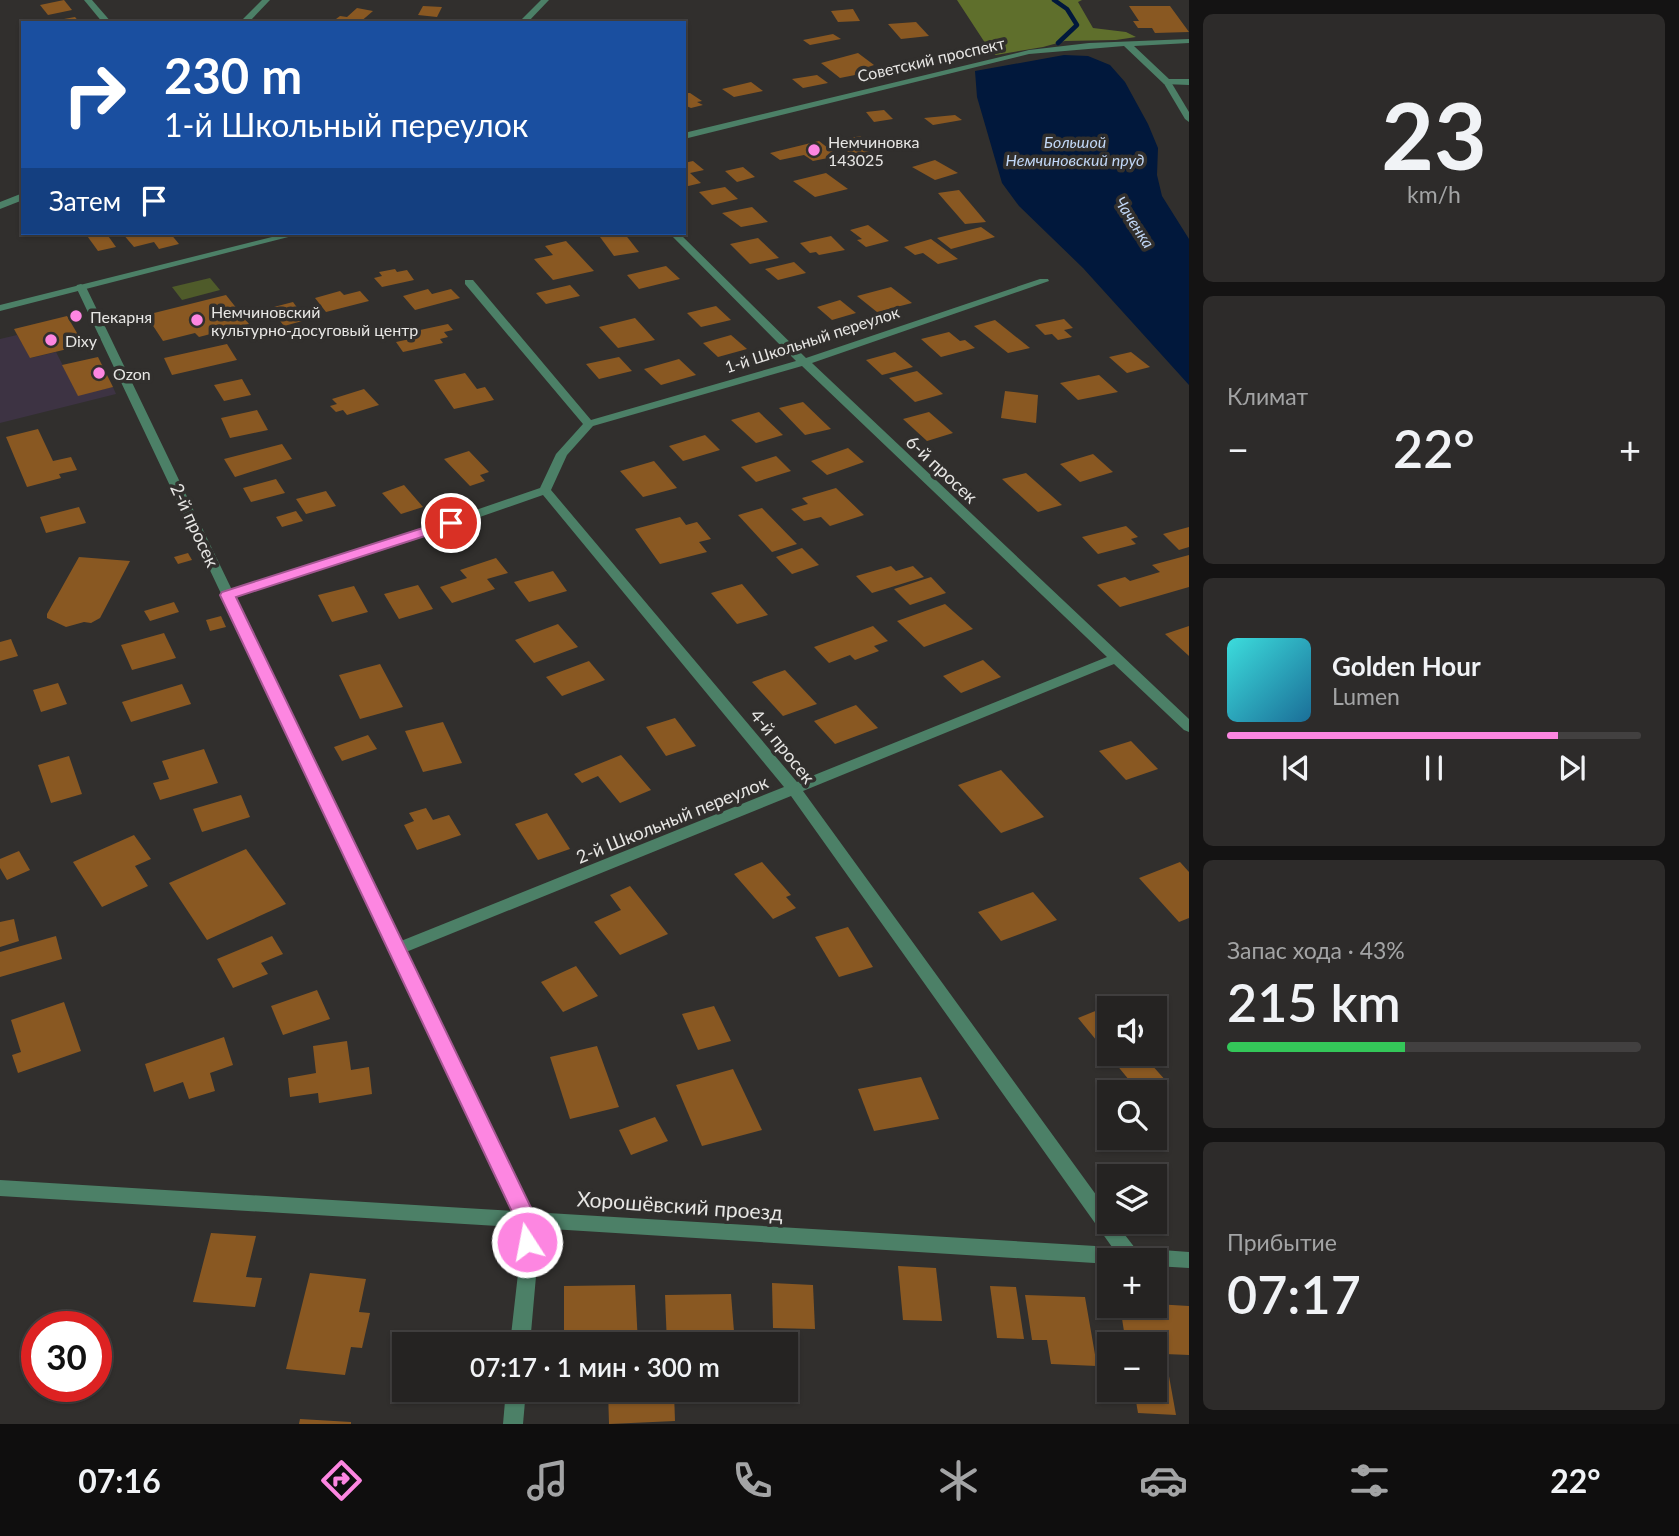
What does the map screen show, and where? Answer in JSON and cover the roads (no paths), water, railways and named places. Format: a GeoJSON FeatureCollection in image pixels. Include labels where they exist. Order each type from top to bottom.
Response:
{"type":"FeatureCollection","features":[{"type":"Feature","properties":{"kind":"street"},"geometry":{"type":"LineString","coordinates":[[88,0],[106,21]]}},
{"type":"Feature","properties":{"kind":"street"},"geometry":{"type":"LineString","coordinates":[[245,21],[267,0]]}},
{"type":"Feature","properties":{"kind":"street"},"geometry":{"type":"LineString","coordinates":[[524,21],[545,0]]}},
{"type":"Feature","properties":{"kind":"street","name":"Советский проспект"},"geometry":{"type":"LineString","coordinates":[[686,136],[1029,52],[1189,41]]}},
{"type":"Feature","properties":{"kind":"street"},"geometry":{"type":"LineString","coordinates":[[1127,44],[1167,82],[1189,119]]}},
{"type":"Feature","properties":{"kind":"street"},"geometry":{"type":"LineString","coordinates":[[1167,82],[1189,82]]}},
{"type":"Feature","properties":{"kind":"street"},"geometry":{"type":"LineString","coordinates":[[0,206],[21,197]]}},
{"type":"Feature","properties":{"kind":"street"},"geometry":{"type":"LineString","coordinates":[[0,308],[291,235]]}},
{"type":"Feature","properties":{"kind":"street","name":"6-й просек"},"geometry":{"type":"LineString","coordinates":[[676,235],[804,362],[1189,727]]}},
{"type":"Feature","properties":{"kind":"street","name":"1-й Школьный переулок"},"geometry":{"type":"LineString","coordinates":[[589,424],[804,362],[1044,281]]}},
{"type":"Feature","properties":{"kind":"street"},"geometry":{"type":"LineString","coordinates":[[228,595],[404,539],[545,490],[548,477],[578,433],[589,424],[469,282]]}},
{"type":"Feature","properties":{"kind":"street","name":"2-й просек"},"geometry":{"type":"LineString","coordinates":[[81,287],[525,1218],[528,1265],[521,1332]]}},
{"type":"Feature","properties":{"kind":"street","name":"4-й просек"},"geometry":{"type":"LineString","coordinates":[[545,490],[795,790],[1124,1248]]}},
{"type":"Feature","properties":{"kind":"street","name":"2-й Школьный переулок"},"geometry":{"type":"LineString","coordinates":[[396,950],[1117,658]]}},
{"type":"Feature","properties":{"kind":"street","name":"Хорошёвский проезд"},"geometry":{"type":"LineString","coordinates":[[0,1188],[1097,1254]]}},
{"type":"Feature","properties":{"kind":"street","name":"Хорошёвский проезд"},"geometry":{"type":"LineString","coordinates":[[1167,1259],[1189,1260]]}},
{"type":"Feature","properties":{"kind":"street"},"geometry":{"type":"LineString","coordinates":[[513,1424],[515,1402]]}},
{"type":"Feature","properties":{"kind":"water","name":"Большой Немчиновский пруд"},"geometry":{"type":"Polygon","coordinates":[[[1064,55],[1088,56],[1110,65],[1125,82],[1158,148],[1157,175],[1162,196],[1189,239],[1189,385],[1083,268],[1019,206],[1002,183],[977,97],[975,71],[1064,55]]]}},
{"type":"Feature","properties":{"kind":"waterway","name":"Чаченка"},"geometry":{"type":"LineString","coordinates":[[1054,0],[1067,9],[1077,25],[1058,43]]}},
{"type":"Feature","properties":{"kind":"place","name":"Немчиновка 143025"},"geometry":{"type":"Point","coordinates":[814,150]}},
{"type":"Feature","properties":{"kind":"place","name":"Пекарня"},"geometry":{"type":"Point","coordinates":[76,316]}},
{"type":"Feature","properties":{"kind":"place","name":"Немчиновский культурно-досуговый центр"},"geometry":{"type":"Point","coordinates":[197,320]}},
{"type":"Feature","properties":{"kind":"place","name":"Dixy"},"geometry":{"type":"Point","coordinates":[51,340]}},
{"type":"Feature","properties":{"kind":"place","name":"Ozon"},"geometry":{"type":"Point","coordinates":[99,373]}}]}
